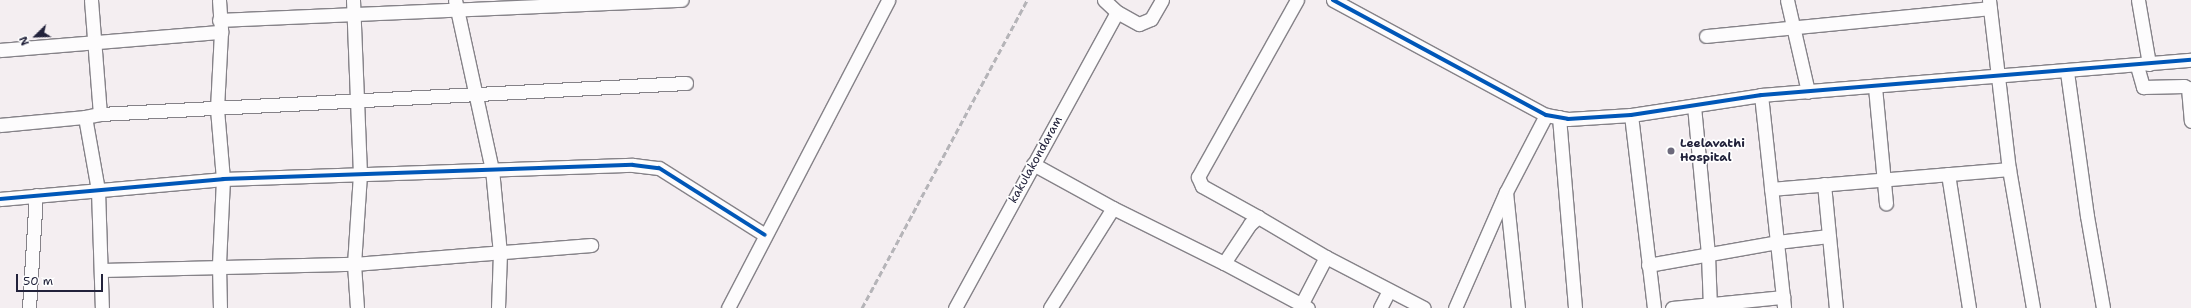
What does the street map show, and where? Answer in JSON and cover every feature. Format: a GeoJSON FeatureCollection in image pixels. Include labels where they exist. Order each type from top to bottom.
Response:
{"type":"FeatureCollection","features":[{"type":"Feature","properties":{"kind":"street"},"geometry":{"type":"LineString","coordinates":[[91,0],[93,41],[100,114]]}},
{"type":"Feature","properties":{"kind":"street"},"geometry":{"type":"LineString","coordinates":[[219,0],[220,26],[217,109],[223,179],[219,265],[220,308]]}},
{"type":"Feature","properties":{"kind":"street"},"geometry":{"type":"LineString","coordinates":[[353,0],[352,14],[360,174],[354,264],[356,308]]}},
{"type":"Feature","properties":{"kind":"street"},"geometry":{"type":"LineString","coordinates":[[0,50],[220,26],[456,6],[682,0]]}},
{"type":"Feature","properties":{"kind":"street"},"geometry":{"type":"LineString","coordinates":[[728,308],[888,0]]}},
{"type":"Feature","properties":{"kind":"street"},"geometry":{"type":"LineString","coordinates":[[1104,0],[1117,12],[1143,24],[1151,19],[1162,0]]}},
{"type":"Feature","properties":{"kind":"street"},"geometry":{"type":"LineString","coordinates":[[1297,0],[1198,177],[1202,186],[1326,257],[1424,308]]}},
{"type":"Feature","properties":{"kind":"street"},"geometry":{"type":"LineString","coordinates":[[1333,0],[1552,116],[1631,115],[1761,95],[1998,78],[2191,60]]}},
{"type":"Feature","properties":{"kind":"street"},"geometry":{"type":"LineString","coordinates":[[1787,0],[1795,28],[1808,92]]}},
{"type":"Feature","properties":{"kind":"street"},"geometry":{"type":"LineString","coordinates":[[2138,0],[2143,65],[2143,87],[2184,86],[2188,88],[2191,121]]}},
{"type":"Feature","properties":{"kind":"street"},"geometry":{"type":"LineString","coordinates":[[1706,36],[1795,28],[1989,4],[2009,169],[2032,308]]}},
{"type":"Feature","properties":{"kind":"street"},"geometry":{"type":"LineString","coordinates":[[456,6],[473,93],[492,169],[500,253],[498,308]]}},
{"type":"Feature","properties":{"kind":"street","name":"kakulakondaram"},"geometry":{"type":"LineString","coordinates":[[955,308],[1117,12]]}},
{"type":"Feature","properties":{"kind":"street"},"geometry":{"type":"LineString","coordinates":[[2067,72],[2087,216],[2103,308]]}},
{"type":"Feature","properties":{"kind":"street"},"geometry":{"type":"LineString","coordinates":[[0,125],[85,117],[100,114],[357,102],[473,93],[686,83]]}},
{"type":"Feature","properties":{"kind":"street"},"geometry":{"type":"LineString","coordinates":[[1875,87],[1885,178],[1886,203]]}},
{"type":"Feature","properties":{"kind":"street"},"geometry":{"type":"LineString","coordinates":[[1672,308],[1784,302],[1761,95]]}},
{"type":"Feature","properties":{"kind":"street"},"geometry":{"type":"LineString","coordinates":[[1694,106],[1708,255],[1710,306]]}},
{"type":"Feature","properties":{"kind":"street"},"geometry":{"type":"LineString","coordinates":[[1631,115],[1654,308]]}},
{"type":"Feature","properties":{"kind":"street"},"geometry":{"type":"LineString","coordinates":[[1455,308],[1506,192],[1552,116]]}},
{"type":"Feature","properties":{"kind":"street"},"geometry":{"type":"LineString","coordinates":[[1552,116],[1575,308]]}},
{"type":"Feature","properties":{"kind":"street"},"geometry":{"type":"LineString","coordinates":[[85,117],[98,190],[102,270],[102,308]]}},
{"type":"Feature","properties":{"kind":"street"},"geometry":{"type":"LineString","coordinates":[[1033,164],[1113,208],[1224,263],[1305,306],[1326,257]]}},
{"type":"Feature","properties":{"kind":"street"},"geometry":{"type":"LineString","coordinates":[[0,199],[223,179],[492,169],[542,170],[633,165],[659,168],[765,235]]}},
{"type":"Feature","properties":{"kind":"street"},"geometry":{"type":"LineString","coordinates":[[1771,190],[1885,178],[2009,169]]}},
{"type":"Feature","properties":{"kind":"street"},"geometry":{"type":"LineString","coordinates":[[1948,174],[1969,308]]}},
{"type":"Feature","properties":{"kind":"street"},"geometry":{"type":"LineString","coordinates":[[1824,184],[1836,308]]}},
{"type":"Feature","properties":{"kind":"street"},"geometry":{"type":"LineString","coordinates":[[1506,192],[1518,308]]}},
{"type":"Feature","properties":{"kind":"street"},"geometry":{"type":"LineString","coordinates":[[29,308],[36,195]]}},
{"type":"Feature","properties":{"kind":"street"},"geometry":{"type":"LineString","coordinates":[[1050,308],[1113,208]]}},
{"type":"Feature","properties":{"kind":"street"},"geometry":{"type":"LineString","coordinates":[[1224,263],[1250,224],[1258,217]]}},
{"type":"Feature","properties":{"kind":"street"},"geometry":{"type":"LineString","coordinates":[[1648,265],[1777,242],[1829,236]]}},
{"type":"Feature","properties":{"kind":"street"},"geometry":{"type":"LineString","coordinates":[[102,270],[219,265],[354,264],[592,245]]}},
{"type":"Feature","properties":{"kind":"street"},"geometry":{"type":"LineString","coordinates":[[1380,308],[1389,290]]}},
{"type":"Feature","properties":{"kind":"railway"},"geometry":{"type":"LineString","coordinates":[[862,308],[1027,0]]}},
{"type":"Feature","properties":{"kind":"cycle path"},"geometry":{"type":"LineString","coordinates":[[1333,0],[1546,115],[1568,119],[1631,115],[1761,95],[2191,60]]}},
{"type":"Feature","properties":{"kind":"cycle path"},"geometry":{"type":"LineString","coordinates":[[0,199],[223,179],[633,165],[659,168],[765,235]]}},
{"type":"Feature","properties":{"kind":"place","name":"Leelavathi Hospital"},"geometry":{"type":"Point","coordinates":[1671,151]}}]}
